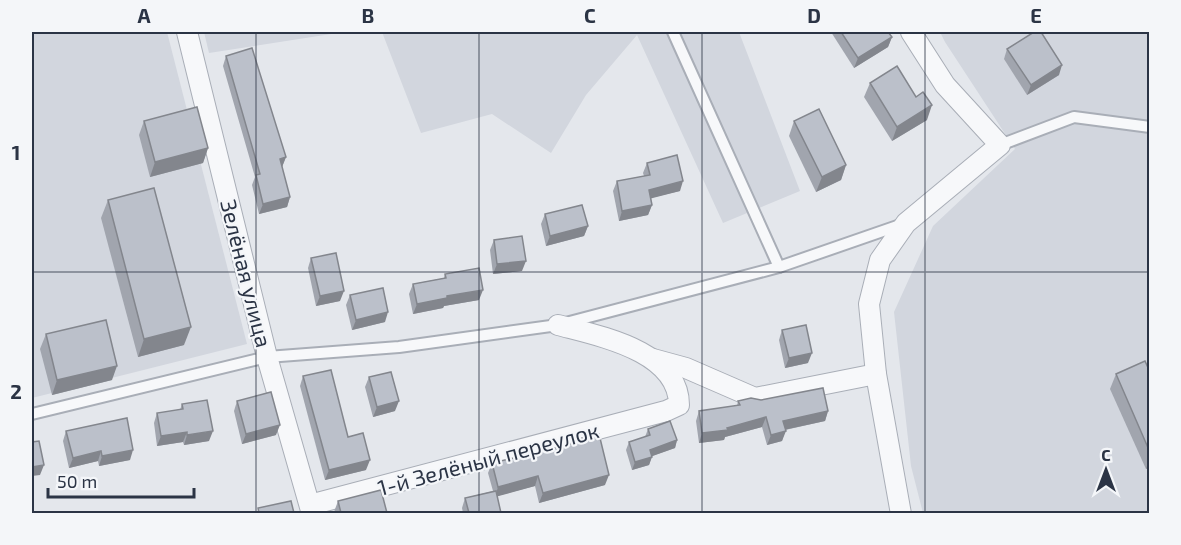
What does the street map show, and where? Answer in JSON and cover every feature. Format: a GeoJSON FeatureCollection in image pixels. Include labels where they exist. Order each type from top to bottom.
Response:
{"type":"FeatureCollection","features":[{"type":"Feature","properties":{"kind":"street","name":"Зелёная улица"},"geometry":{"type":"LineString","coordinates":[[187,32],[267,357],[311,509]]}},
{"type":"Feature","properties":{"kind":"street"},"geometry":{"type":"LineString","coordinates":[[901,513],[876,374],[869,304],[880,260],[906,223],[1000,145],[945,85],[911,32]]}},
{"type":"Feature","properties":{"kind":"street"},"geometry":{"type":"LineString","coordinates":[[558,325],[612,340],[650,359],[686,368],[755,398],[876,374]]}},
{"type":"Feature","properties":{"kind":"street","name":"1-й Зелёный переулок"},"geometry":{"type":"LineString","coordinates":[[311,509],[666,411],[679,405],[679,393],[663,367],[650,359]]}},
{"type":"Feature","properties":{"kind":"lane"},"geometry":{"type":"LineString","coordinates":[[673,32],[778,267]]}},
{"type":"Feature","properties":{"kind":"lane"},"geometry":{"type":"LineString","coordinates":[[1000,145],[1074,117],[1149,127]]}},
{"type":"Feature","properties":{"kind":"lane"},"geometry":{"type":"LineString","coordinates":[[32,414],[267,357],[399,347],[558,325],[778,267],[906,223]]}},
{"type":"Feature","properties":{"kind":"shaded area"},"geometry":{"type":"Polygon","coordinates":[[[32,32],[167,32],[247,344],[32,398],[32,32]]]}},
{"type":"Feature","properties":{"kind":"shaded area"},"geometry":{"type":"Polygon","coordinates":[[[204,32],[344,32],[209,53],[204,32]]]}},
{"type":"Feature","properties":{"kind":"shaded area"},"geometry":{"type":"Polygon","coordinates":[[[382,32],[739,32],[800,191],[723,223],[637,35],[586,95],[551,153],[492,114],[421,133],[382,32]]]}},
{"type":"Feature","properties":{"kind":"shaded area"},"geometry":{"type":"Polygon","coordinates":[[[940,32],[1149,32],[1149,513],[923,513],[911,466],[894,312],[933,226],[1015,149],[940,32]]]}},
{"type":"Feature","properties":{"kind":"building"},"geometry":{"type":"Polygon","coordinates":[[[841,32],[888,32],[892,37],[858,58],[841,32]]]}},
{"type":"Feature","properties":{"kind":"building"},"geometry":{"type":"Polygon","coordinates":[[[1034,32],[1041,32],[1062,65],[1031,85],[1007,49],[1034,32]]]}},
{"type":"Feature","properties":{"kind":"building"},"geometry":{"type":"Polygon","coordinates":[[[252,48],[286,157],[280,159],[290,197],[263,204],[256,175],[260,174],[226,56],[252,48]]]}},
{"type":"Feature","properties":{"kind":"building"},"geometry":{"type":"Polygon","coordinates":[[[897,66],[916,97],[923,92],[932,105],[897,127],[870,83],[897,66]]]}},
{"type":"Feature","properties":{"kind":"building"},"geometry":{"type":"Polygon","coordinates":[[[197,107],[208,148],[155,162],[144,121],[197,107]]]}},
{"type":"Feature","properties":{"kind":"building"},"geometry":{"type":"Polygon","coordinates":[[[819,109],[846,165],[822,177],[794,121],[819,109]]]}},
{"type":"Feature","properties":{"kind":"building"},"geometry":{"type":"Polygon","coordinates":[[[677,155],[683,181],[649,190],[652,205],[622,211],[617,181],[650,175],[647,163],[677,155]]]}},
{"type":"Feature","properties":{"kind":"building"},"geometry":{"type":"Polygon","coordinates":[[[154,188],[191,327],[144,339],[108,200],[154,188]]]}},
{"type":"Feature","properties":{"kind":"building"},"geometry":{"type":"Polygon","coordinates":[[[582,205],[588,226],[550,236],[545,214],[582,205]]]}},
{"type":"Feature","properties":{"kind":"building"},"geometry":{"type":"Polygon","coordinates":[[[522,236],[526,261],[497,264],[494,240],[522,236]]]}},
{"type":"Feature","properties":{"kind":"building"},"geometry":{"type":"Polygon","coordinates":[[[336,253],[344,291],[320,296],[311,258],[336,253]]]}},
{"type":"Feature","properties":{"kind":"building"},"geometry":{"type":"Polygon","coordinates":[[[479,268],[483,290],[417,304],[413,284],[446,278],[445,274],[479,268]]]}},
{"type":"Feature","properties":{"kind":"building"},"geometry":{"type":"Polygon","coordinates":[[[383,288],[388,312],[356,320],[350,295],[383,288]]]}},
{"type":"Feature","properties":{"kind":"building"},"geometry":{"type":"Polygon","coordinates":[[[106,320],[117,366],[57,380],[46,334],[106,320]]]}},
{"type":"Feature","properties":{"kind":"building"},"geometry":{"type":"Polygon","coordinates":[[[806,325],[812,353],[789,358],[782,330],[806,325]]]}},
{"type":"Feature","properties":{"kind":"building"},"geometry":{"type":"Polygon","coordinates":[[[1145,361],[1149,370],[1149,450],[1116,374],[1145,361]]]}},
{"type":"Feature","properties":{"kind":"building"},"geometry":{"type":"Polygon","coordinates":[[[331,370],[348,437],[363,433],[370,460],[329,470],[303,376],[331,370]]]}},
{"type":"Feature","properties":{"kind":"building"},"geometry":{"type":"Polygon","coordinates":[[[391,372],[399,401],[377,407],[369,377],[391,372]]]}},
{"type":"Feature","properties":{"kind":"building"},"geometry":{"type":"Polygon","coordinates":[[[823,388],[828,411],[783,421],[786,431],[771,435],[766,417],[727,428],[728,430],[702,433],[699,411],[740,405],[738,401],[751,398],[761,400],[823,388]]]}},
{"type":"Feature","properties":{"kind":"building"},"geometry":{"type":"Polygon","coordinates":[[[271,392],[280,425],[246,434],[237,401],[271,392]]]}},
{"type":"Feature","properties":{"kind":"building"},"geometry":{"type":"Polygon","coordinates":[[[207,400],[213,431],[161,436],[157,413],[183,409],[182,404],[207,400]]]}},
{"type":"Feature","properties":{"kind":"building"},"geometry":{"type":"Polygon","coordinates":[[[127,418],[133,450],[102,456],[101,451],[73,458],[66,431],[127,418]]]}},
{"type":"Feature","properties":{"kind":"building"},"geometry":{"type":"Polygon","coordinates":[[[670,421],[677,440],[650,450],[652,457],[635,462],[629,442],[650,435],[648,429],[670,421]]]}},
{"type":"Feature","properties":{"kind":"building"},"geometry":{"type":"Polygon","coordinates":[[[599,434],[609,475],[543,493],[538,476],[498,487],[492,463],[571,444],[570,441],[599,434]]]}},
{"type":"Feature","properties":{"kind":"building"},"geometry":{"type":"Polygon","coordinates":[[[39,441],[44,465],[32,467],[32,442],[39,441]]]}},
{"type":"Feature","properties":{"kind":"building"},"geometry":{"type":"Polygon","coordinates":[[[381,490],[387,513],[341,513],[338,501],[381,490]]]}},
{"type":"Feature","properties":{"kind":"building"},"geometry":{"type":"Polygon","coordinates":[[[496,491],[501,513],[469,513],[465,498],[496,491]]]}},
{"type":"Feature","properties":{"kind":"building"},"geometry":{"type":"Polygon","coordinates":[[[291,501],[294,513],[259,513],[258,508],[291,501]]]}}]}
